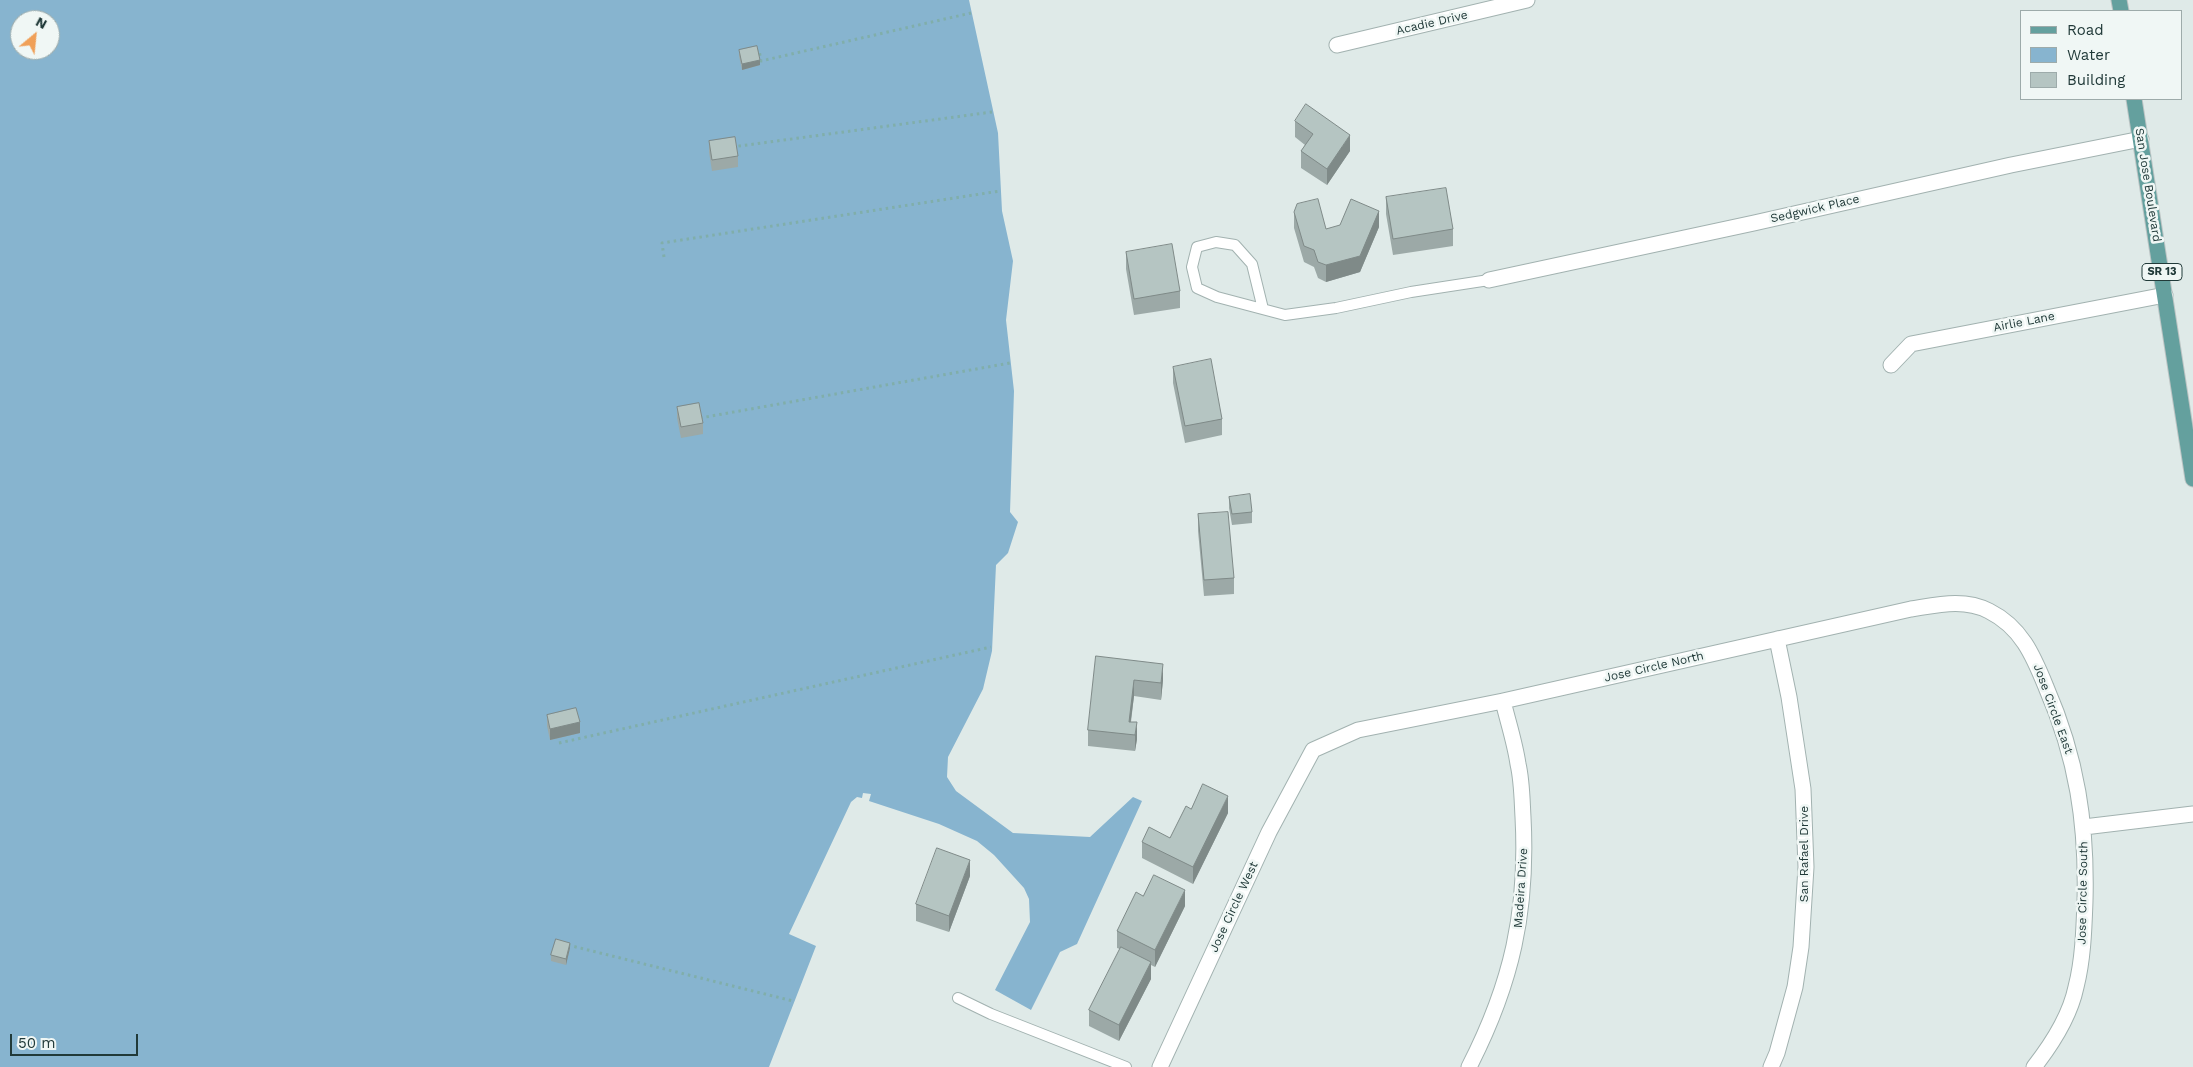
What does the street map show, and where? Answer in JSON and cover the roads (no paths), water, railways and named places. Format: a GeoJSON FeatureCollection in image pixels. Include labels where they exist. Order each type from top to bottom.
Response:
{"type":"FeatureCollection","features":[{"type":"Feature","properties":{"kind":"main road","name":"San Jose Boulevard"},"geometry":{"type":"LineString","coordinates":[[2134,100],[2193,479]]}},
{"type":"Feature","properties":{"kind":"street","name":"Acadie Drive"},"geometry":{"type":"LineString","coordinates":[[1337,45],[1527,0]]}},
{"type":"Feature","properties":{"kind":"street","name":"Sedgwick Place"},"geometry":{"type":"LineString","coordinates":[[1489,280],[2011,165],[2141,139]]}},
{"type":"Feature","properties":{"kind":"street","name":"Airlie Lane"},"geometry":{"type":"LineString","coordinates":[[1891,364],[1911,344],[2165,295]]}},
{"type":"Feature","properties":{"kind":"street","name":"Jose Circle North"},"geometry":{"type":"LineString","coordinates":[[1313,750],[1358,730],[1503,701],[1911,609],[1957,603],[1970,604],[1996,615]]}},
{"type":"Feature","properties":{"kind":"street","name":"Jose Circle East"},"geometry":{"type":"LineString","coordinates":[[1996,615],[2004,619],[2023,638],[2030,649],[2054,706],[2072,759],[2084,828]]}},
{"type":"Feature","properties":{"kind":"street","name":"San Rafael Drive"},"geometry":{"type":"LineString","coordinates":[[1771,1067],[1777,1053],[1795,987],[1801,946],[1806,867],[1803,789],[1789,697],[1777,639]]}},
{"type":"Feature","properties":{"kind":"street","name":"Madeira Drive"},"geometry":{"type":"LineString","coordinates":[[1469,1067],[1487,1032],[1506,980],[1519,928],[1524,883],[1524,841],[1519,765],[1503,701]]}},
{"type":"Feature","properties":{"kind":"street","name":"Jose Circle West"},"geometry":{"type":"LineString","coordinates":[[1160,1067],[1269,832],[1313,750]]}},
{"type":"Feature","properties":{"kind":"street"},"geometry":{"type":"LineString","coordinates":[[2084,828],[2193,814]]}},
{"type":"Feature","properties":{"kind":"street","name":"Jose Circle South"},"geometry":{"type":"LineString","coordinates":[[2034,1067],[2059,1030],[2076,988],[2084,924],[2086,872],[2084,828]]}},
{"type":"Feature","properties":{"kind":"lane"},"geometry":{"type":"LineString","coordinates":[[1263,308],[1252,264],[1236,245],[1216,242],[1197,247],[1192,267],[1197,288],[1217,297],[1285,315],[1336,308],[1411,292],[1489,280]]}},
{"type":"Feature","properties":{"kind":"lane"},"geometry":{"type":"LineString","coordinates":[[958,998],[991,1014],[1126,1067]]}},
{"type":"Feature","properties":{"kind":"water"},"geometry":{"type":"Polygon","coordinates":[[[0,0],[969,0],[998,133],[1002,211],[1013,261],[1006,320],[1014,391],[1010,512],[1018,522],[1008,553],[996,565],[992,651],[983,689],[948,757],[947,777],[956,791],[1013,833],[1090,837],[1133,797],[1142,801],[1077,944],[1060,952],[1031,1010],[995,990],[1030,922],[1029,899],[1024,888],[994,855],[977,841],[939,824],[869,801],[871,794],[863,793],[862,798],[857,797],[851,802],[789,934],[816,946],[769,1067],[0,1067],[0,0]]]}}]}
